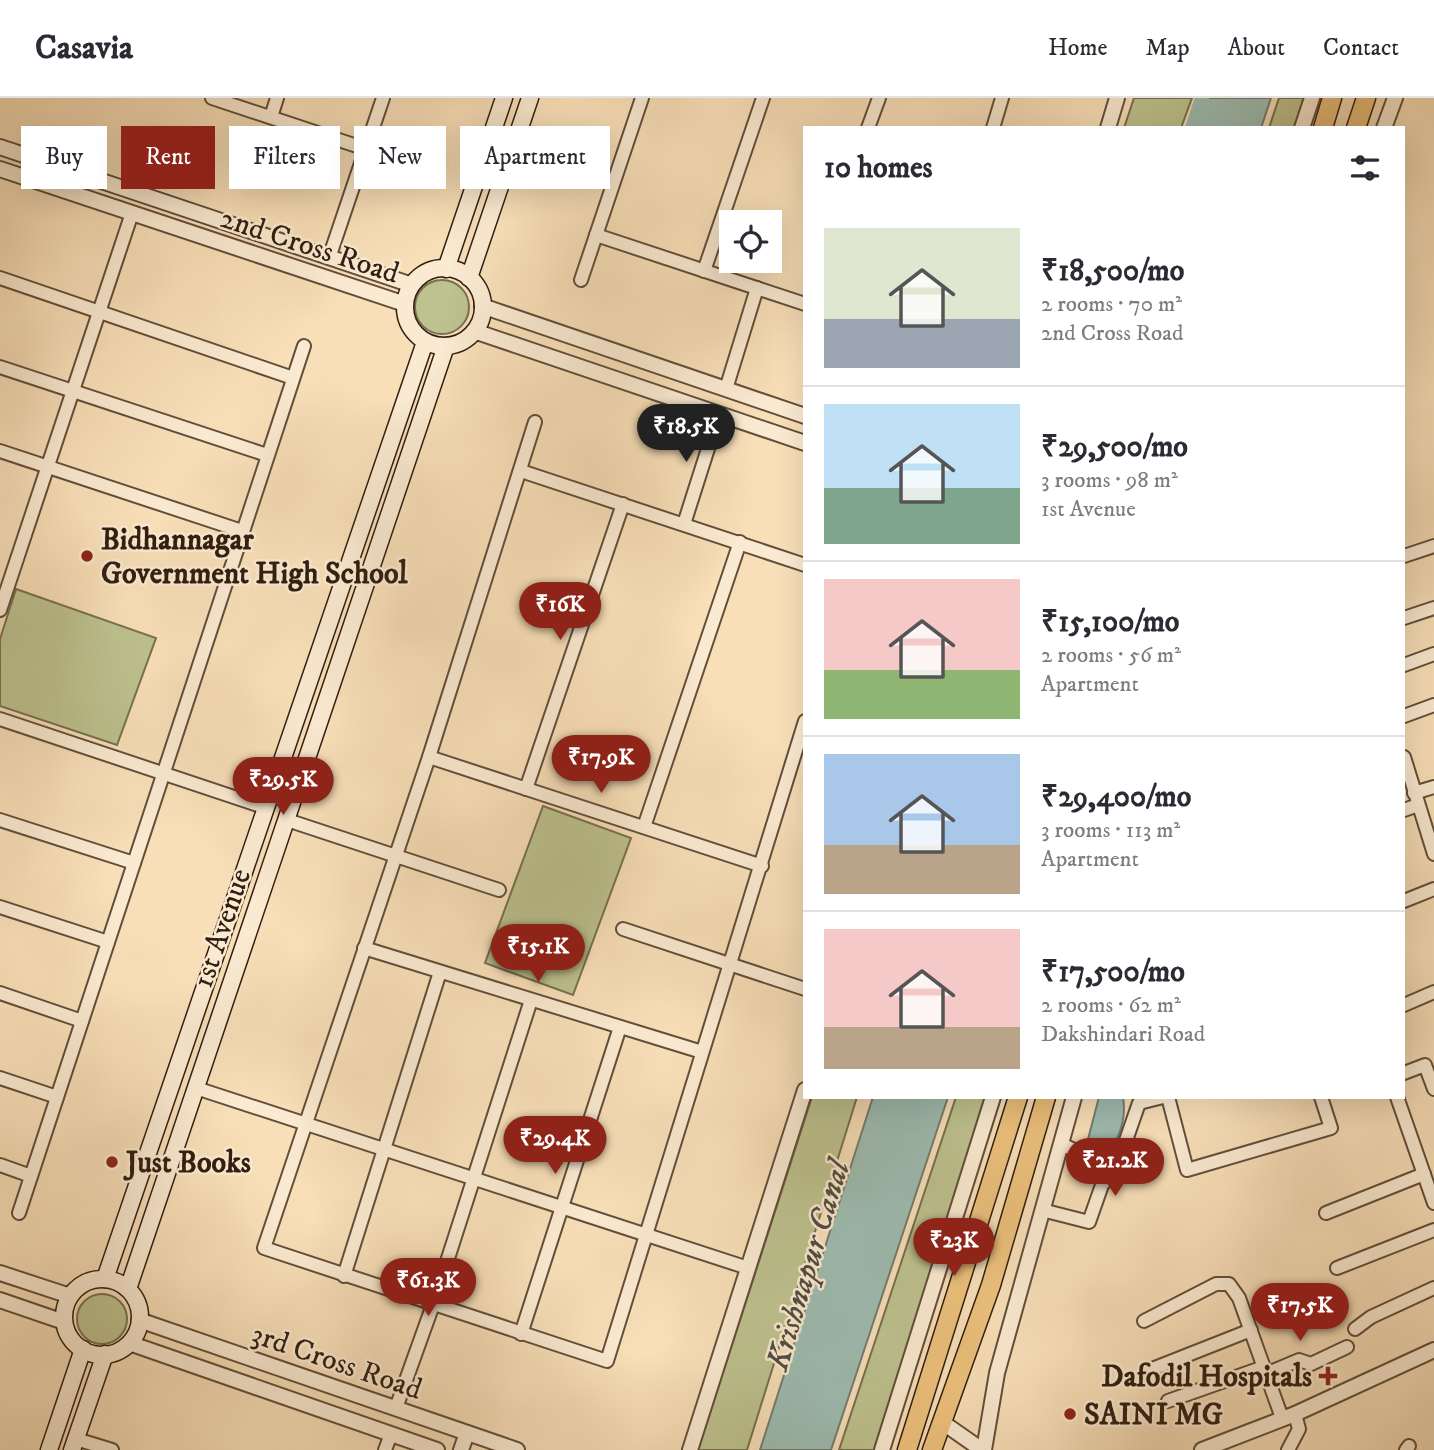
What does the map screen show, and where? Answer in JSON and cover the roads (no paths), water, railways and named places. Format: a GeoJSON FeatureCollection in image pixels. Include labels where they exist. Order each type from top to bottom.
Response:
{"type":"FeatureCollection","features":[{"type":"Feature","properties":{"kind":"main road"},"geometry":{"type":"LineString","coordinates":[[446,269],[504,98]]}},
{"type":"Feature","properties":{"kind":"main road"},"geometry":{"type":"LineString","coordinates":[[469,278],[530,98]]}},
{"type":"Feature","properties":{"kind":"main road"},"geometry":{"type":"LineString","coordinates":[[1324,126],[1332,98]]}},
{"type":"Feature","properties":{"kind":"main road"},"geometry":{"type":"LineString","coordinates":[[1357,126],[1366,98]]}},
{"type":"Feature","properties":{"kind":"main road"},"geometry":{"type":"LineString","coordinates":[[446,269],[469,278],[481,296],[482,306],[474,331],[462,342],[446,346],[425,342],[413,332],[406,319],[405,304],[412,285],[427,272],[446,269]]}},
{"type":"Feature","properties":{"kind":"main road"},"geometry":{"type":"LineString","coordinates":[[105,1279],[425,342]]}},
{"type":"Feature","properties":{"kind":"main road","name":"1st Avenue"},"geometry":{"type":"LineString","coordinates":[[128,1289],[446,346]]}},
{"type":"Feature","properties":{"kind":"main road"},"geometry":{"type":"LineString","coordinates":[[907,1450],[993,1184],[1017,1099]]}},
{"type":"Feature","properties":{"kind":"main road"},"geometry":{"type":"LineString","coordinates":[[932,1450],[991,1285],[1045,1099]]}},
{"type":"Feature","properties":{"kind":"main road"},"geometry":{"type":"LineString","coordinates":[[993,1184],[1019,1188]]}},
{"type":"Feature","properties":{"kind":"main road"},"geometry":{"type":"LineString","coordinates":[[105,1279],[128,1289],[137,1303],[139,1321],[129,1343],[105,1354],[83,1349],[71,1338],[64,1322],[70,1296],[85,1283],[105,1279]]}},
{"type":"Feature","properties":{"kind":"main road"},"geometry":{"type":"LineString","coordinates":[[49,1450],[83,1349]]}},
{"type":"Feature","properties":{"kind":"main road"},"geometry":{"type":"LineString","coordinates":[[74,1444],[105,1354]]}},
{"type":"Feature","properties":{"kind":"street"},"geometry":{"type":"LineString","coordinates":[[212,98],[354,145]]}},
{"type":"Feature","properties":{"kind":"street"},"geometry":{"type":"LineString","coordinates":[[271,117],[277,98]]}},
{"type":"Feature","properties":{"kind":"street"},"geometry":{"type":"LineString","coordinates":[[374,126],[383,98]]}},
{"type":"Feature","properties":{"kind":"street"},"geometry":{"type":"LineString","coordinates":[[581,280],[642,98]]}},
{"type":"Feature","properties":{"kind":"street"},"geometry":{"type":"LineString","coordinates":[[704,271],[763,98]]}},
{"type":"Feature","properties":{"kind":"street"},"geometry":{"type":"LineString","coordinates":[[870,126],[879,98]]}},
{"type":"Feature","properties":{"kind":"street"},"geometry":{"type":"LineString","coordinates":[[994,126],[1002,98]]}},
{"type":"Feature","properties":{"kind":"street"},"geometry":{"type":"LineString","coordinates":[[1109,126],[1117,98]]}},
{"type":"Feature","properties":{"kind":"street"},"geometry":{"type":"LineString","coordinates":[[1304,126],[1312,98]]}},
{"type":"Feature","properties":{"kind":"street"},"geometry":{"type":"LineString","coordinates":[[1385,126],[1395,98]]}},
{"type":"Feature","properties":{"kind":"street"},"geometry":{"type":"LineString","coordinates":[[0,147],[412,285]]}},
{"type":"Feature","properties":{"kind":"street","name":"2nd Cross Road"},"geometry":{"type":"LineString","coordinates":[[0,169],[405,304]]}},
{"type":"Feature","properties":{"kind":"street"},"geometry":{"type":"LineString","coordinates":[[329,258],[354,184]]}},
{"type":"Feature","properties":{"kind":"street"},"geometry":{"type":"LineString","coordinates":[[0,610],[45,466],[132,213]]}},
{"type":"Feature","properties":{"kind":"street"},"geometry":{"type":"LineString","coordinates":[[596,235],[803,303]]}},
{"type":"Feature","properties":{"kind":"street"},"geometry":{"type":"LineString","coordinates":[[281,263],[286,243]]}},
{"type":"Feature","properties":{"kind":"street"},"geometry":{"type":"LineString","coordinates":[[0,278],[293,378]]}},
{"type":"Feature","properties":{"kind":"street"},"geometry":{"type":"LineString","coordinates":[[726,389],[757,288]]}},
{"type":"Feature","properties":{"kind":"street"},"geometry":{"type":"LineString","coordinates":[[482,306],[803,415]]}},
{"type":"Feature","properties":{"kind":"street"},"geometry":{"type":"LineString","coordinates":[[474,331],[657,394],[803,438]]}},
{"type":"Feature","properties":{"kind":"street"},"geometry":{"type":"LineString","coordinates":[[19,1213],[304,346]]}},
{"type":"Feature","properties":{"kind":"street"},"geometry":{"type":"LineString","coordinates":[[0,367],[267,455]]}},
{"type":"Feature","properties":{"kind":"street"},"geometry":{"type":"LineString","coordinates":[[657,394],[667,369]]}},
{"type":"Feature","properties":{"kind":"street"},"geometry":{"type":"LineString","coordinates":[[684,524],[719,414]]}},
{"type":"Feature","properties":{"kind":"street"},"geometry":{"type":"LineString","coordinates":[[536,422],[429,757],[264,1248],[607,1361],[803,728]]}},
{"type":"Feature","properties":{"kind":"street"},"geometry":{"type":"LineString","coordinates":[[0,451],[242,531]]}},
{"type":"Feature","properties":{"kind":"street"},"geometry":{"type":"LineString","coordinates":[[522,471],[803,564]]}},
{"type":"Feature","properties":{"kind":"street"},"geometry":{"type":"LineString","coordinates":[[526,789],[623,505]]}},
{"type":"Feature","properties":{"kind":"street"},"geometry":{"type":"LineString","coordinates":[[644,827],[740,542]]}},
{"type":"Feature","properties":{"kind":"street"},"geometry":{"type":"LineString","coordinates":[[1405,556],[1434,546]]}},
{"type":"Feature","properties":{"kind":"street"},"geometry":{"type":"LineString","coordinates":[[1405,618],[1434,608]]}},
{"type":"Feature","properties":{"kind":"street"},"geometry":{"type":"LineString","coordinates":[[1405,665],[1434,654]]}},
{"type":"Feature","properties":{"kind":"street"},"geometry":{"type":"LineString","coordinates":[[1405,716],[1434,705]]}},
{"type":"Feature","properties":{"kind":"street"},"geometry":{"type":"LineString","coordinates":[[0,719],[267,808]]}},
{"type":"Feature","properties":{"kind":"street"},"geometry":{"type":"LineString","coordinates":[[429,757],[762,866]]}},
{"type":"Feature","properties":{"kind":"street"},"geometry":{"type":"LineString","coordinates":[[1405,760],[1434,854]]}},
{"type":"Feature","properties":{"kind":"street"},"geometry":{"type":"LineString","coordinates":[[1405,809],[1434,787]]}},
{"type":"Feature","properties":{"kind":"street"},"geometry":{"type":"LineString","coordinates":[[0,820],[134,863]]}},
{"type":"Feature","properties":{"kind":"street"},"geometry":{"type":"LineString","coordinates":[[287,820],[395,858],[499,890]]}},
{"type":"Feature","properties":{"kind":"street"},"geometry":{"type":"LineString","coordinates":[[1405,901],[1434,889]]}},
{"type":"Feature","properties":{"kind":"street"},"geometry":{"type":"LineString","coordinates":[[0,906],[108,942]]}},
{"type":"Feature","properties":{"kind":"street"},"geometry":{"type":"LineString","coordinates":[[623,929],[803,988]]}},
{"type":"Feature","properties":{"kind":"street"},"geometry":{"type":"LineString","coordinates":[[364,948],[702,1052]]}},
{"type":"Feature","properties":{"kind":"street"},"geometry":{"type":"LineString","coordinates":[[344,1276],[440,972]]}},
{"type":"Feature","properties":{"kind":"street"},"geometry":{"type":"LineString","coordinates":[[1405,1005],[1434,992]]}},
{"type":"Feature","properties":{"kind":"street"},"geometry":{"type":"LineString","coordinates":[[0,993],[82,1021]]}},
{"type":"Feature","properties":{"kind":"street"},"geometry":{"type":"LineString","coordinates":[[396,1408],[434,1302],[531,1000]]}},
{"type":"Feature","properties":{"kind":"street"},"geometry":{"type":"LineString","coordinates":[[521,1334],[620,1027]]}},
{"type":"Feature","properties":{"kind":"street"},"geometry":{"type":"LineString","coordinates":[[1405,1073],[1425,1065],[1434,1088]]}},
{"type":"Feature","properties":{"kind":"street"},"geometry":{"type":"LineString","coordinates":[[0,1078],[57,1097]]}},
{"type":"Feature","properties":{"kind":"street"},"geometry":{"type":"LineString","coordinates":[[196,1088],[748,1268]]}},
{"type":"Feature","properties":{"kind":"street"},"geometry":{"type":"LineString","coordinates":[[690,1450],[803,1096]]}},
{"type":"Feature","properties":{"kind":"street"},"geometry":{"type":"LineString","coordinates":[[882,1450],[992,1099]]}},
{"type":"Feature","properties":{"kind":"street"},"geometry":{"type":"LineString","coordinates":[[942,1422],[983,1450],[997,1373],[1073,1099]]}},
{"type":"Feature","properties":{"kind":"street"},"geometry":{"type":"LineString","coordinates":[[1042,1210],[1089,1222],[1102,1185],[1116,1169],[1139,1103],[1156,1099]]}},
{"type":"Feature","properties":{"kind":"street"},"geometry":{"type":"LineString","coordinates":[[1166,1099],[1187,1170],[1331,1128],[1322,1099]]}},
{"type":"Feature","properties":{"kind":"street"},"geometry":{"type":"LineString","coordinates":[[1398,1099],[1434,1203]]}},
{"type":"Feature","properties":{"kind":"street"},"geometry":{"type":"LineString","coordinates":[[1061,1144],[1116,1169]]}},
{"type":"Feature","properties":{"kind":"street"},"geometry":{"type":"LineString","coordinates":[[0,1165],[31,1176]]}},
{"type":"Feature","properties":{"kind":"street"},"geometry":{"type":"LineString","coordinates":[[1326,1213],[1424,1174]]}},
{"type":"Feature","properties":{"kind":"street"},"geometry":{"type":"LineString","coordinates":[[1337,1268],[1434,1230]]}},
{"type":"Feature","properties":{"kind":"street"},"geometry":{"type":"LineString","coordinates":[[0,1273],[70,1296]]}},
{"type":"Feature","properties":{"kind":"street"},"geometry":{"type":"LineString","coordinates":[[1144,1321],[1216,1284],[1225,1283],[1239,1298],[1265,1370],[1288,1416],[1299,1429],[1288,1450]]}},
{"type":"Feature","properties":{"kind":"street"},"geometry":{"type":"LineString","coordinates":[[1355,1329],[1371,1317],[1434,1288]]}},
{"type":"Feature","properties":{"kind":"street"},"geometry":{"type":"LineString","coordinates":[[0,1300],[64,1322]]}},
{"type":"Feature","properties":{"kind":"street","name":"3rd Cross Road"},"geometry":{"type":"LineString","coordinates":[[139,1321],[517,1450]]}},
{"type":"Feature","properties":{"kind":"street"},"geometry":{"type":"LineString","coordinates":[[1147,1371],[1251,1330]]}},
{"type":"Feature","properties":{"kind":"street","name":"3rd Cross Road"},"geometry":{"type":"LineString","coordinates":[[129,1343],[437,1450]]}},
{"type":"Feature","properties":{"kind":"street"},"geometry":{"type":"LineString","coordinates":[[1168,1401],[1299,1360],[1311,1364],[1347,1347]]}},
{"type":"Feature","properties":{"kind":"street"},"geometry":{"type":"LineString","coordinates":[[1202,1450],[1288,1416],[1434,1350]]}},
{"type":"Feature","properties":{"kind":"street"},"geometry":{"type":"LineString","coordinates":[[311,1408],[319,1384]]}},
{"type":"Feature","properties":{"kind":"street"},"geometry":{"type":"LineString","coordinates":[[461,1450],[467,1433]]}},
{"type":"Feature","properties":{"kind":"street"},"geometry":{"type":"LineString","coordinates":[[385,1450],[391,1434]]}},
{"type":"Feature","properties":{"kind":"street"},"geometry":{"type":"LineString","coordinates":[[74,1444],[112,1450]]}},
{"type":"Feature","properties":{"kind":"water"},"geometry":{"type":"Polygon","coordinates":[[[1203,98],[1271,98],[1262,126],[1194,126],[1203,98]]]}},
{"type":"Feature","properties":{"kind":"water"},"geometry":{"type":"Polygon","coordinates":[[[872,1099],[947,1099],[831,1450],[760,1450],[872,1099]]]}},
{"type":"Feature","properties":{"kind":"water"},"geometry":{"type":"Polygon","coordinates":[[[1098,1099],[1123,1099],[1121,1128],[1108,1156],[1086,1147],[1098,1099]]]}},
{"type":"Feature","properties":{"kind":"waterway","name":"Krishnapur Canal"},"geometry":{"type":"LineString","coordinates":[[1193,126],[1202,98]]}},
{"type":"Feature","properties":{"kind":"place","name":"Bidhannagar Government High School"},"geometry":{"type":"Point","coordinates":[87,556]}},
{"type":"Feature","properties":{"kind":"place","name":"Just Books"},"geometry":{"type":"Point","coordinates":[112,1162]}},
{"type":"Feature","properties":{"kind":"place","name":"Dafodil Hospitals"},"geometry":{"type":"Point","coordinates":[1328,1376]}},
{"type":"Feature","properties":{"kind":"place","name":"SAINI MG"},"geometry":{"type":"Point","coordinates":[1070,1414]}}]}
